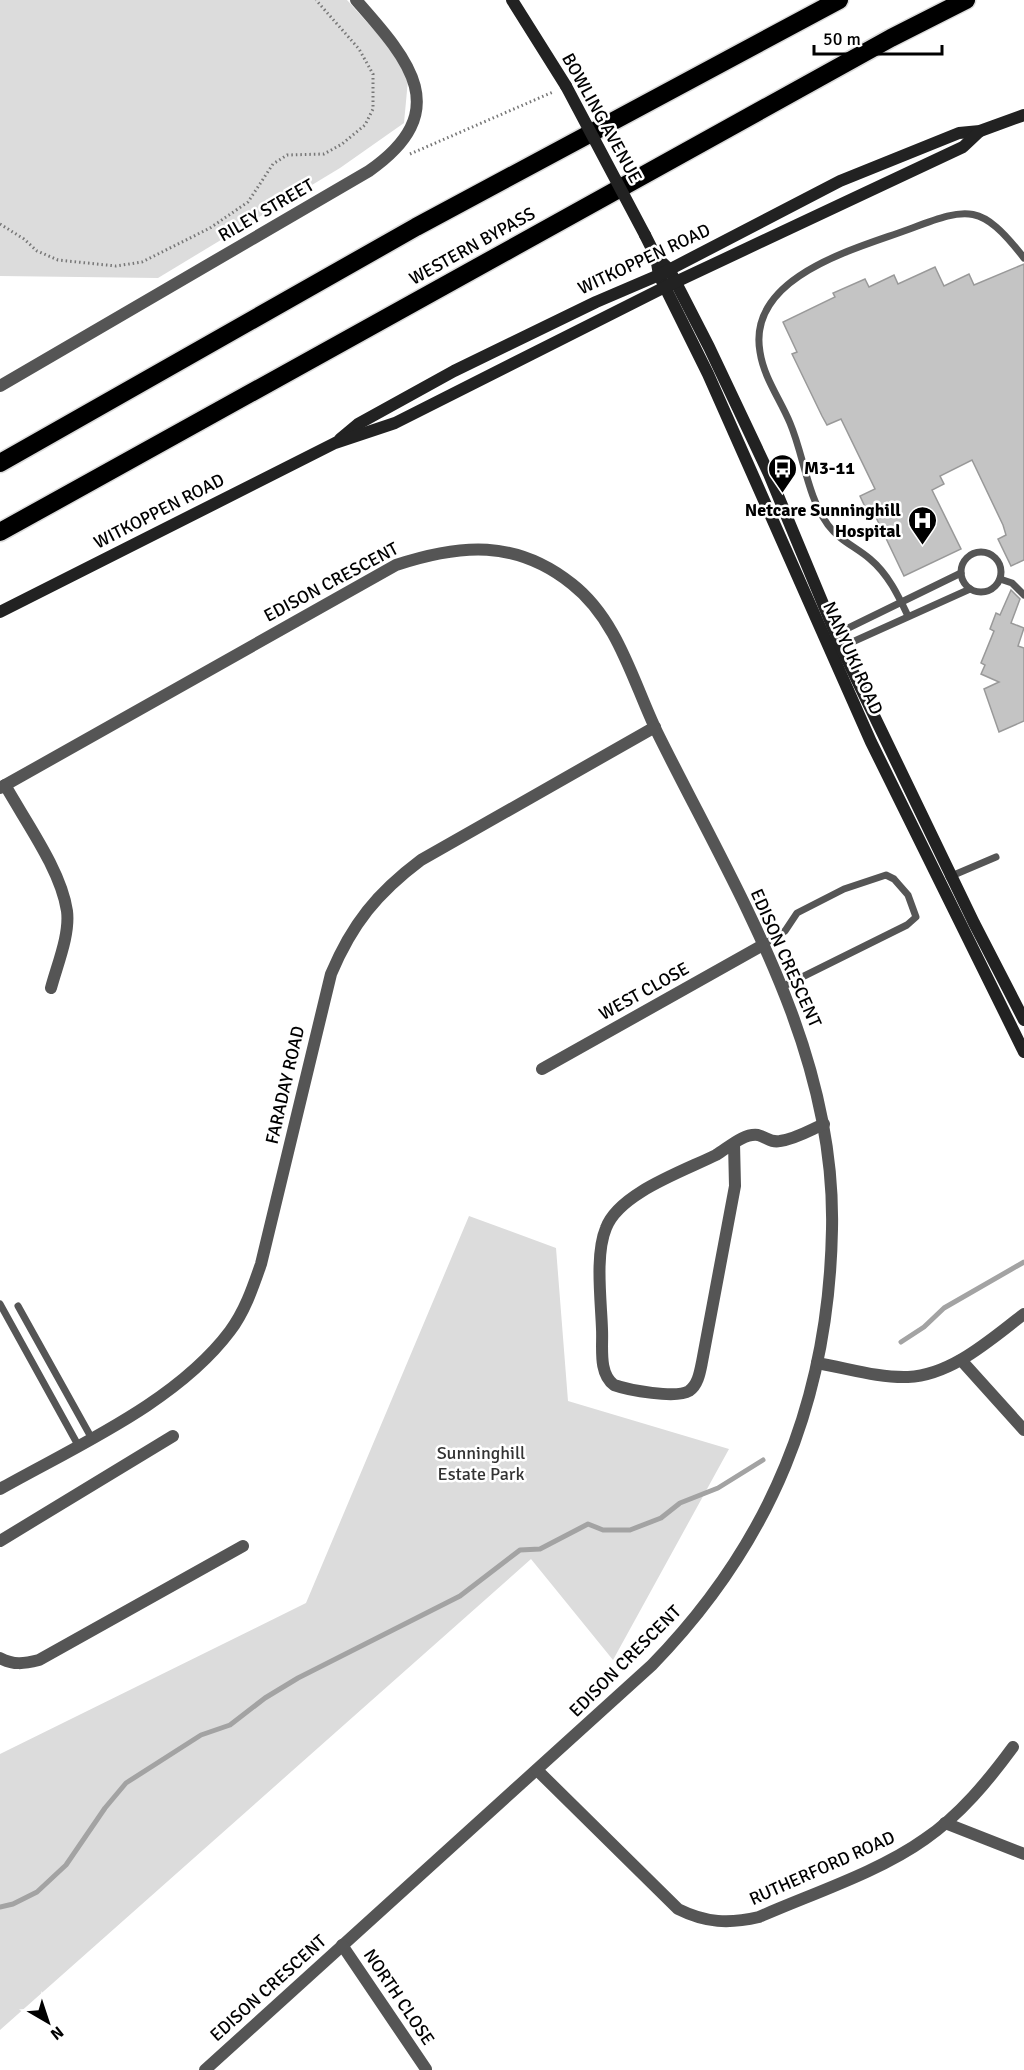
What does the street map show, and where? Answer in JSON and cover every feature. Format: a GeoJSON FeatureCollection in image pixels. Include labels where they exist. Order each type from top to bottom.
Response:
{"type":"FeatureCollection","features":[{"type":"Feature","properties":{"kind":"highway"},"geometry":{"type":"LineString","coordinates":[[0,463],[416,227],[838,0]]}},
{"type":"Feature","properties":{"kind":"highway","name":"WESTERN BYPASS"},"geometry":{"type":"LineString","coordinates":[[0,532],[891,38],[966,0]]}},
{"type":"Feature","properties":{"kind":"main road","name":"BOWLING AVENUE"},"geometry":{"type":"LineString","coordinates":[[512,0],[566,86],[664,272]]}},
{"type":"Feature","properties":{"kind":"main road","name":"WITKOPPEN ROAD"},"geometry":{"type":"LineString","coordinates":[[335,443],[358,424],[454,371],[596,302],[664,272],[840,181],[960,133],[980,131],[1024,115]]}},
{"type":"Feature","properties":{"kind":"main road","name":"WITKOPPEN ROAD"},"geometry":{"type":"LineString","coordinates":[[0,612],[335,443],[395,423],[670,284],[963,147],[980,131]]}},
{"type":"Feature","properties":{"kind":"main road","name":"NANYUKI ROAD"},"geometry":{"type":"LineString","coordinates":[[664,272],[769,474],[836,634],[835,649]]}},
{"type":"Feature","properties":{"kind":"main road","name":"NANYUKI ROAD"},"geometry":{"type":"LineString","coordinates":[[670,284],[824,639],[835,649],[947,878],[1024,1052]]}},
{"type":"Feature","properties":{"kind":"main road","name":"NANYUKI ROAD"},"geometry":{"type":"LineString","coordinates":[[947,878],[1024,1020]]}},
{"type":"Feature","properties":{"kind":"street","name":"RILEY STREET"},"geometry":{"type":"LineString","coordinates":[[0,386],[369,171],[405,141],[415,117],[415,87],[412,74],[398,48],[356,0]]}},
{"type":"Feature","properties":{"kind":"street","name":"EDISON CRESCENT"},"geometry":{"type":"LineString","coordinates":[[2,786],[396,565],[422,556],[471,547],[523,555],[550,569],[587,597],[605,620],[782,987],[804,1042],[824,1124],[832,1225],[830,1276],[817,1363],[805,1416],[783,1475],[764,1514],[716,1591],[652,1665],[205,2070]]}},
{"type":"Feature","properties":{"kind":"street","name":"FARADAY ROAD"},"geometry":{"type":"LineString","coordinates":[[0,1489],[174,1387],[214,1350],[241,1314],[251,1292],[269,1234],[320,1012],[331,974],[343,945],[360,917],[393,882],[421,860],[655,727]]}},
{"type":"Feature","properties":{"kind":"street"},"geometry":{"type":"LineString","coordinates":[[2,786],[45,856],[62,893],[67,912],[66,930],[51,988]]}},
{"type":"Feature","properties":{"kind":"street","name":"WEST CLOSE"},"geometry":{"type":"LineString","coordinates":[[542,1069],[763,945]]}},
{"type":"Feature","properties":{"kind":"street"},"geometry":{"type":"LineString","coordinates":[[734,1143],[735,1186],[699,1376],[695,1385],[681,1394],[632,1390],[614,1385],[604,1372],[600,1297],[602,1245],[605,1228],[612,1217],[635,1196],[734,1143],[756,1135],[771,1141],[791,1139],[824,1124]]}},
{"type":"Feature","properties":{"kind":"street"},"geometry":{"type":"LineString","coordinates":[[817,1363],[884,1376],[909,1377],[926,1374],[961,1360],[1024,1314]]}},
{"type":"Feature","properties":{"kind":"street"},"geometry":{"type":"LineString","coordinates":[[961,1360],[1024,1430]]}},
{"type":"Feature","properties":{"kind":"street"},"geometry":{"type":"LineString","coordinates":[[0,1541],[172,1436]]}},
{"type":"Feature","properties":{"kind":"street"},"geometry":{"type":"LineString","coordinates":[[0,1658],[11,1663],[23,1664],[39,1660],[243,1546]]}},
{"type":"Feature","properties":{"kind":"street","name":"RUTHERFORD ROAD"},"geometry":{"type":"LineString","coordinates":[[537,1770],[664,1898],[695,1917],[717,1923],[737,1922],[759,1917],[893,1858],[945,1823],[991,1778],[1013,1747]]}},
{"type":"Feature","properties":{"kind":"street"},"geometry":{"type":"LineString","coordinates":[[945,1823],[1024,1854]]}},
{"type":"Feature","properties":{"kind":"street","name":"NORTH CLOSE"},"geometry":{"type":"LineString","coordinates":[[342,1945],[426,2069]]}},
{"type":"Feature","properties":{"kind":"lane"},"geometry":{"type":"LineString","coordinates":[[908,616],[881,569],[834,534],[818,507],[794,432],[764,369],[758,343],[764,318],[783,288],[815,266],[951,213],[977,214],[988,221],[1024,258]]}},
{"type":"Feature","properties":{"kind":"lane"},"geometry":{"type":"LineString","coordinates":[[835,649],[970,589],[979,592],[988,591],[1000,579],[999,564],[993,556],[984,553],[970,556],[963,563],[962,573],[970,589]]}},
{"type":"Feature","properties":{"kind":"lane"},"geometry":{"type":"LineString","coordinates":[[824,639],[962,573]]}},
{"type":"Feature","properties":{"kind":"lane"},"geometry":{"type":"LineString","coordinates":[[1000,579],[1012,583],[1024,595]]}},
{"type":"Feature","properties":{"kind":"lane"},"geometry":{"type":"LineString","coordinates":[[947,878],[996,857]]}},
{"type":"Feature","properties":{"kind":"lane"},"geometry":{"type":"LineString","coordinates":[[763,945],[785,931],[796,913],[872,878],[886,875],[894,879],[908,895],[916,917],[907,926],[782,987]]}},
{"type":"Feature","properties":{"kind":"lane"},"geometry":{"type":"LineString","coordinates":[[0,1304],[78,1445]]}},
{"type":"Feature","properties":{"kind":"lane"},"geometry":{"type":"LineString","coordinates":[[18,1305],[91,1437]]}},
{"type":"Feature","properties":{"kind":"path"},"geometry":{"type":"LineString","coordinates":[[0,224],[24,239],[37,251],[58,260],[116,266],[142,262],[210,228],[248,202],[273,164],[287,155],[324,154],[342,144],[365,125],[373,109],[373,74],[359,49],[316,0]]}},
{"type":"Feature","properties":{"kind":"green space"},"geometry":{"type":"Polygon","coordinates":[[[0,0],[347,0],[409,69],[404,123],[340,168],[158,278],[0,276],[0,0]]]}},
{"type":"Feature","properties":{"kind":"green space","name":"Sunninghill Estate Park"},"geometry":{"type":"Polygon","coordinates":[[[469,1216],[556,1248],[568,1401],[729,1449],[613,1660],[531,1559],[0,2030],[0,1754],[306,1603],[469,1216]]]}},
{"type":"Feature","properties":{"kind":"building"},"geometry":{"type":"Polygon","coordinates":[[[1024,264],[1024,560],[1011,566],[998,539],[1006,535],[1003,525],[972,460],[940,476],[944,484],[932,490],[961,549],[904,576],[872,509],[867,511],[860,496],[875,489],[841,419],[827,425],[822,416],[792,354],[797,352],[783,322],[835,297],[833,293],[865,279],[869,287],[894,275],[898,284],[935,267],[944,286],[969,274],[974,285],[1024,264]]]}},
{"type":"Feature","properties":{"kind":"building"},"geometry":{"type":"Polygon","coordinates":[[[1011,590],[1020,599],[1011,623],[1024,628],[1018,646],[1024,648],[1024,721],[999,732],[984,689],[999,682],[981,674],[985,665],[981,663],[994,631],[990,629],[996,613],[1000,615],[1011,590]]]}},
{"type":"Feature","properties":{"kind":"waterway"},"geometry":{"type":"LineString","coordinates":[[901,1342],[924,1327],[944,1308],[1024,1262]]}},
{"type":"Feature","properties":{"kind":"waterway"},"geometry":{"type":"LineString","coordinates":[[0,1907],[13,1904],[37,1892],[66,1865],[105,1808],[126,1783],[201,1735],[230,1725],[265,1698],[298,1678],[460,1596],[520,1550],[540,1549],[588,1524],[603,1530],[630,1530],[661,1518],[680,1503],[718,1488],[763,1460]]}},
{"type":"Feature","properties":{"kind":"place","name":"M3-11"},"geometry":{"type":"Point","coordinates":[783,494]}},
{"type":"Feature","properties":{"kind":"place","name":"Netcare Sunninghill Hospital"},"geometry":{"type":"Point","coordinates":[922,546]}}]}
